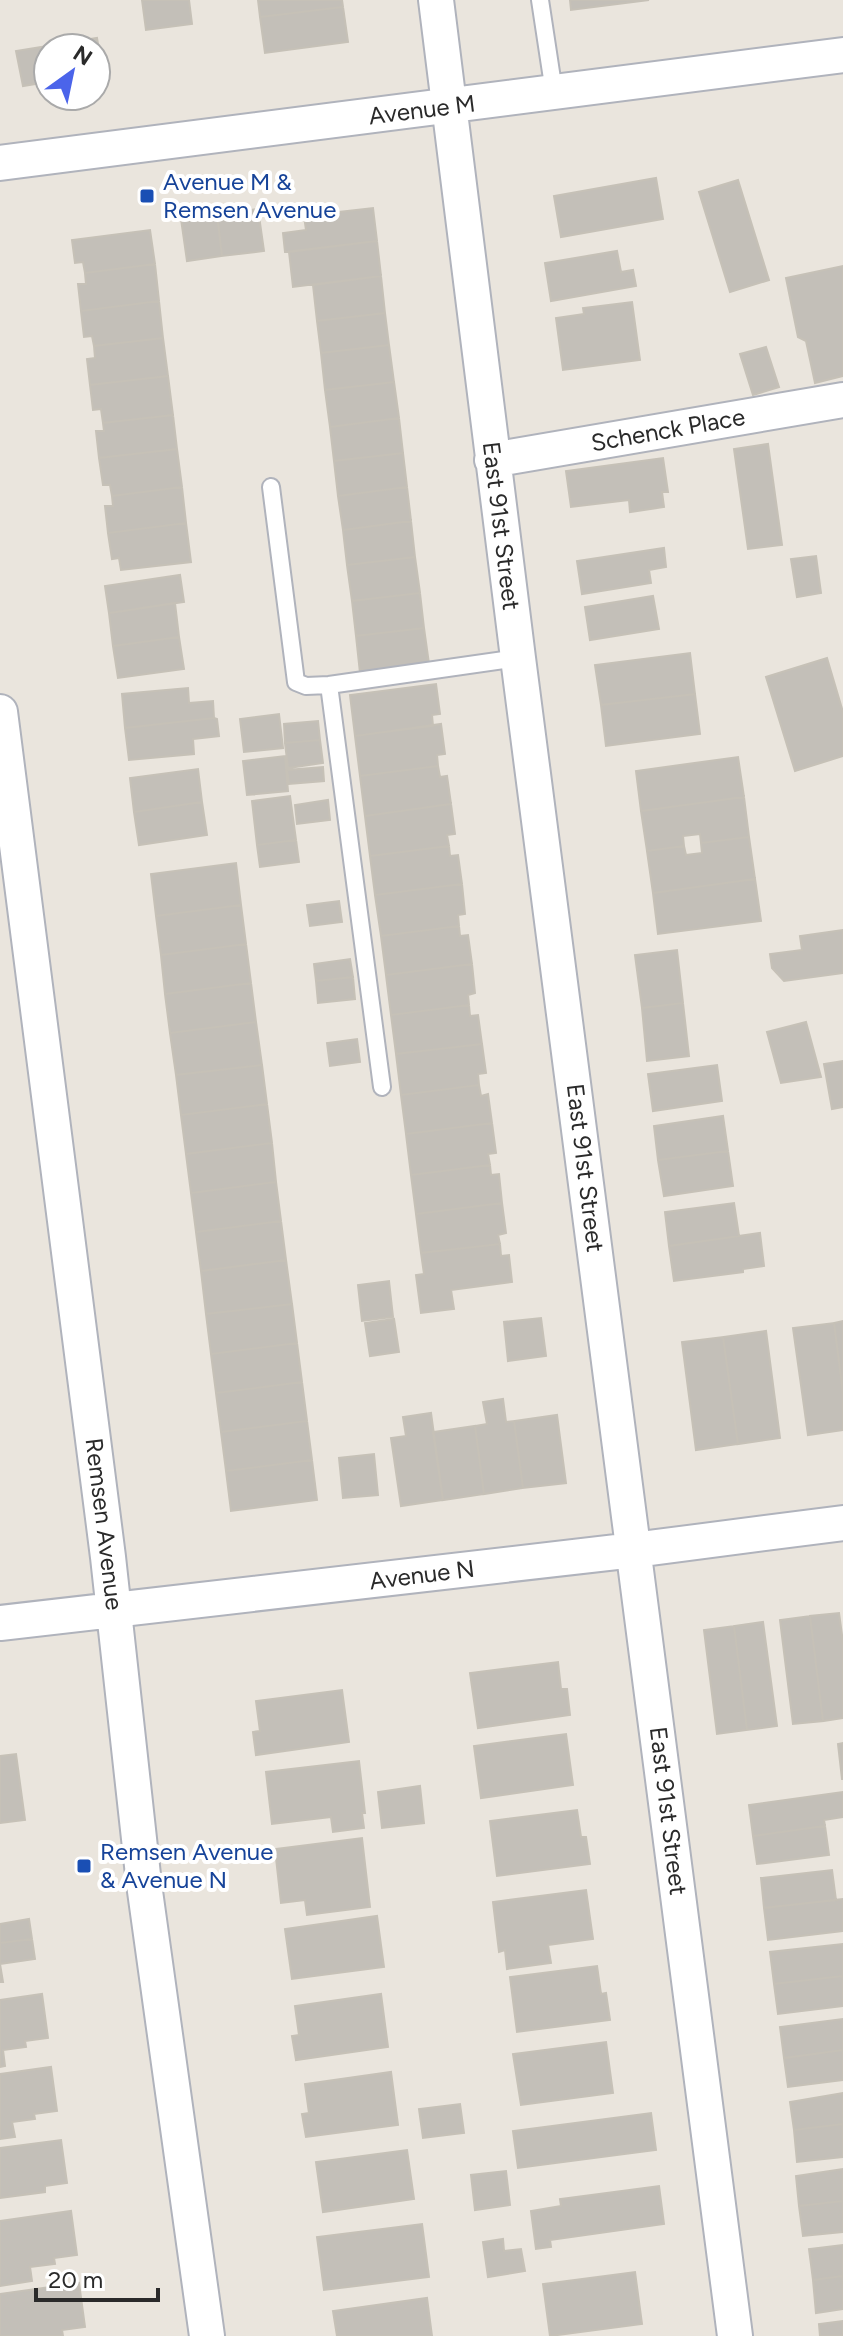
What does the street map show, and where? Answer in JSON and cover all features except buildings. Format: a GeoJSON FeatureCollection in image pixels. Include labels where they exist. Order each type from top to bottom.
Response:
{"type":"FeatureCollection","features":[{"type":"Feature","properties":{"kind":"street","name":"East 91st Street"},"geometry":{"type":"LineString","coordinates":[[436,0],[492,460],[735,2336]]}},
{"type":"Feature","properties":{"kind":"street","name":"Avenue M"},"geometry":{"type":"LineString","coordinates":[[0,163],[843,55]]}},
{"type":"Feature","properties":{"kind":"street","name":"Schenck Place"},"geometry":{"type":"LineString","coordinates":[[492,460],[843,400]]}},
{"type":"Feature","properties":{"kind":"street","name":"Remsen Avenue"},"geometry":{"type":"LineString","coordinates":[[0,712],[115,1610],[144,1884],[207,2336]]}},
{"type":"Feature","properties":{"kind":"street","name":"Avenue N"},"geometry":{"type":"LineString","coordinates":[[0,1623],[843,1523]]}},
{"type":"Feature","properties":{"kind":"lane"},"geometry":{"type":"LineString","coordinates":[[540,0],[554,92]]}},
{"type":"Feature","properties":{"kind":"lane"},"geometry":{"type":"LineString","coordinates":[[271,487],[296,682],[306,686],[329,685],[518,658]]}},
{"type":"Feature","properties":{"kind":"lane"},"geometry":{"type":"LineString","coordinates":[[329,685],[382,1087]]}},
{"type":"Feature","properties":{"kind":"place","name":"Avenue M & Remsen Avenue"},"geometry":{"type":"Point","coordinates":[147,196]}},
{"type":"Feature","properties":{"kind":"place","name":"Remsen Avenue & Avenue N"},"geometry":{"type":"Point","coordinates":[84,1866]}}]}
